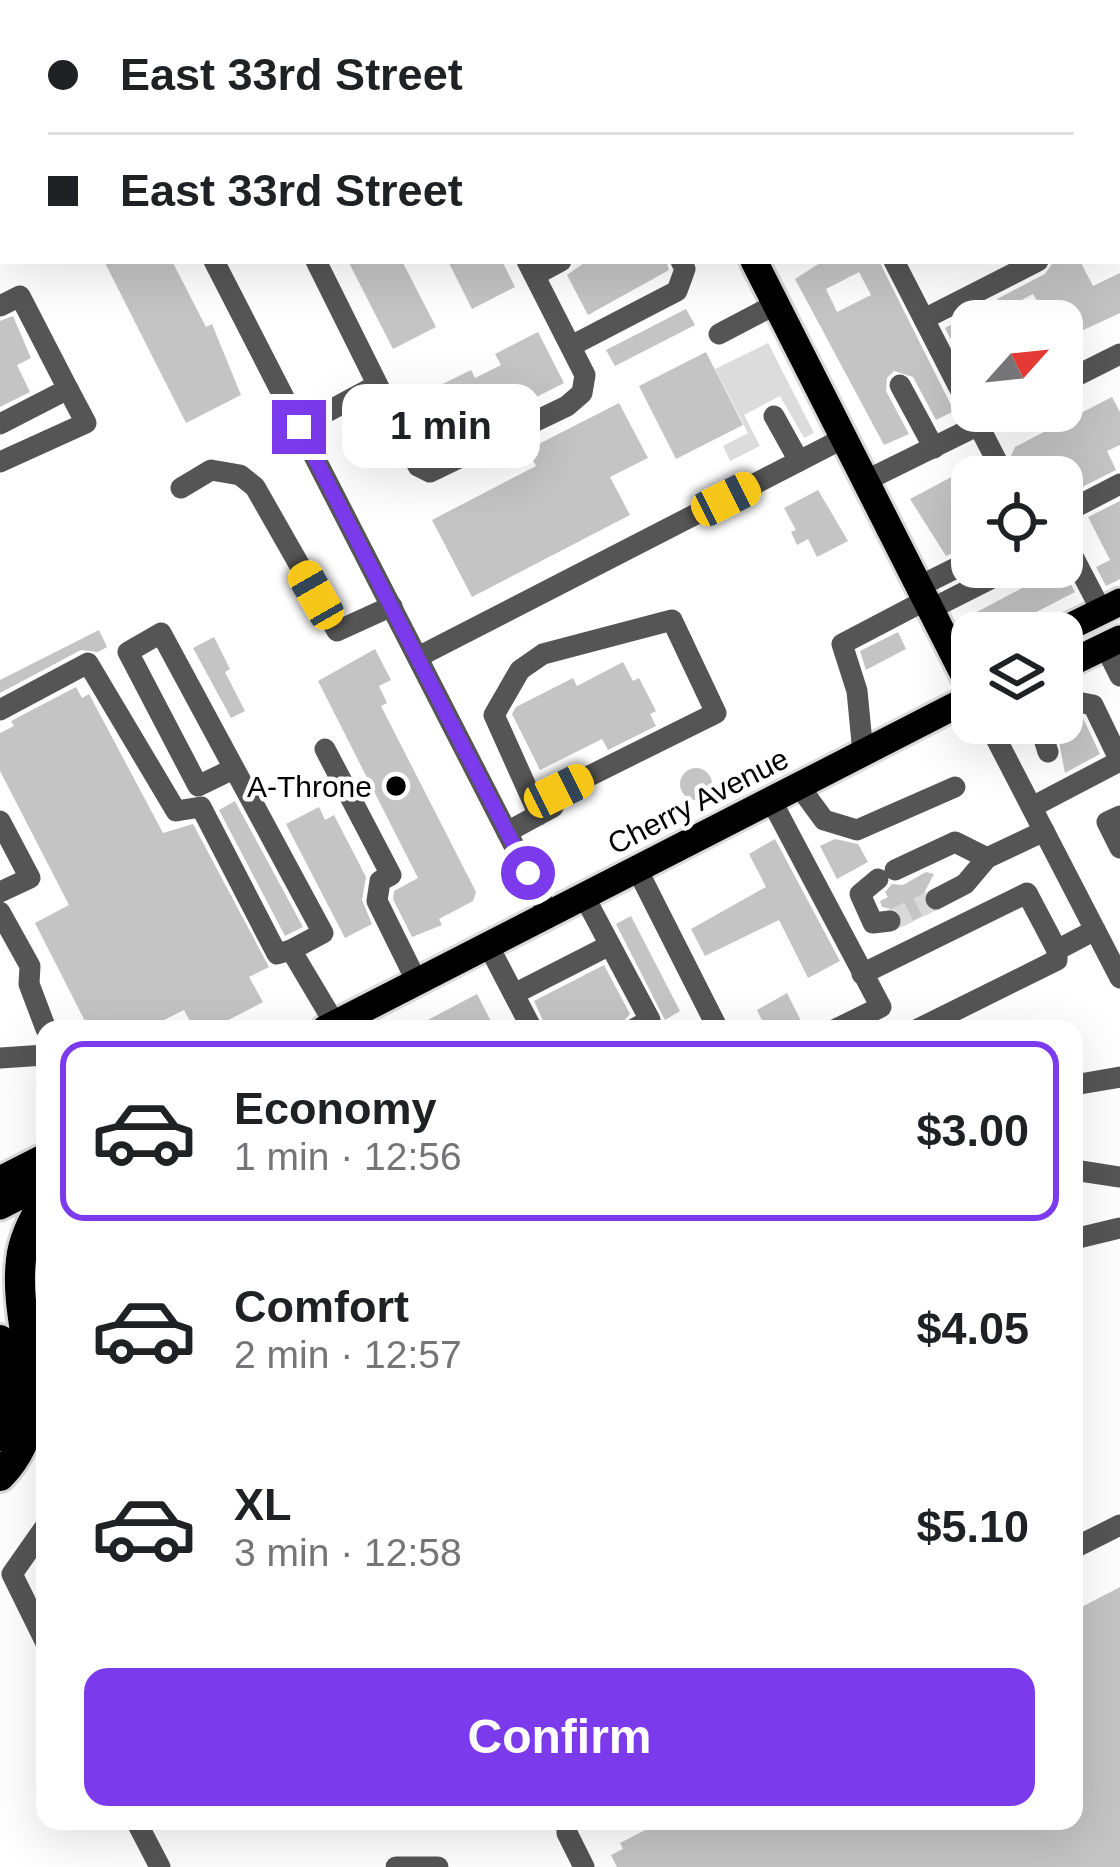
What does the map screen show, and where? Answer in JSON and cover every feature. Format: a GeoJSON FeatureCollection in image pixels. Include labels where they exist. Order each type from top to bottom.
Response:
{"type":"FeatureCollection","features":[{"type":"Feature","properties":{"kind":"highway"},"geometry":{"type":"LineString","coordinates":[[0,1476],[19,1452],[32,1415],[34,1372],[20,1273],[24,1242],[36,1217]]}},
{"type":"Feature","properties":{"kind":"highway"},"geometry":{"type":"LineString","coordinates":[[0,1340],[12,1388],[0,1436]]}},
{"type":"Feature","properties":{"kind":"main road"},"geometry":{"type":"LineString","coordinates":[[762,264],[776,304],[951,652]]}},
{"type":"Feature","properties":{"kind":"main road"},"geometry":{"type":"LineString","coordinates":[[1083,620],[1111,606]]}},
{"type":"Feature","properties":{"kind":"main road"},"geometry":{"type":"LineString","coordinates":[[1083,657],[1112,643]]}},
{"type":"Feature","properties":{"kind":"main road","name":"Cherry Avenue"},"geometry":{"type":"LineString","coordinates":[[346,1020],[951,705]]}},
{"type":"Feature","properties":{"kind":"main road"},"geometry":{"type":"LineString","coordinates":[[0,1180],[36,1162]]}},
{"type":"Feature","properties":{"kind":"main road"},"geometry":{"type":"LineString","coordinates":[[0,1206],[36,1188]]}},
{"type":"Feature","properties":{"kind":"street"},"geometry":{"type":"LineString","coordinates":[[216,264],[549,914]]}},
{"type":"Feature","properties":{"kind":"street"},"geometry":{"type":"LineString","coordinates":[[317,264],[418,466],[430,472],[567,406],[582,393],[585,375],[531,268]]}},
{"type":"Feature","properties":{"kind":"street"},"geometry":{"type":"LineString","coordinates":[[571,346],[677,291],[682,264]]}},
{"type":"Feature","properties":{"kind":"street"},"geometry":{"type":"LineString","coordinates":[[896,264],[951,371]]}},
{"type":"Feature","properties":{"kind":"street"},"geometry":{"type":"LineString","coordinates":[[924,319],[1032,264]]}},
{"type":"Feature","properties":{"kind":"street"},"geometry":{"type":"LineString","coordinates":[[0,305],[20,296],[86,423],[0,462]]}},
{"type":"Feature","properties":{"kind":"street"},"geometry":{"type":"LineString","coordinates":[[719,334],[776,304]]}},
{"type":"Feature","properties":{"kind":"street"},"geometry":{"type":"LineString","coordinates":[[1083,372],[1120,354]]}},
{"type":"Feature","properties":{"kind":"street"},"geometry":{"type":"LineString","coordinates":[[299,427],[377,385]]}},
{"type":"Feature","properties":{"kind":"street"},"geometry":{"type":"LineString","coordinates":[[900,386],[934,448]]}},
{"type":"Feature","properties":{"kind":"street"},"geometry":{"type":"LineString","coordinates":[[0,424],[68,389]]}},
{"type":"Feature","properties":{"kind":"street"},"geometry":{"type":"LineString","coordinates":[[774,416],[799,461]]}},
{"type":"Feature","properties":{"kind":"street"},"geometry":{"type":"LineString","coordinates":[[866,482],[965,432]]}},
{"type":"Feature","properties":{"kind":"street"},"geometry":{"type":"LineString","coordinates":[[418,658],[844,438]]}},
{"type":"Feature","properties":{"kind":"street"},"geometry":{"type":"LineString","coordinates":[[181,488],[211,470],[240,475],[255,487],[337,631],[392,606]]}},
{"type":"Feature","properties":{"kind":"street"},"geometry":{"type":"LineString","coordinates":[[1083,503],[1120,484]]}},
{"type":"Feature","properties":{"kind":"street"},"geometry":{"type":"LineString","coordinates":[[1083,566],[1111,606]]}},
{"type":"Feature","properties":{"kind":"street"},"geometry":{"type":"LineString","coordinates":[[925,599],[951,577]]}},
{"type":"Feature","properties":{"kind":"street"},"geometry":{"type":"LineString","coordinates":[[863,753],[857,691],[842,644],[925,599],[956,588]]}},
{"type":"Feature","properties":{"kind":"street"},"geometry":{"type":"LineString","coordinates":[[507,832],[539,815],[554,807],[559,791],[716,713],[672,620],[543,654],[520,670],[494,715],[539,815]]}},
{"type":"Feature","properties":{"kind":"street"},"geometry":{"type":"LineString","coordinates":[[0,710],[88,663],[176,811],[201,807],[277,954],[323,933],[161,633],[128,652],[198,786],[233,769]]}},
{"type":"Feature","properties":{"kind":"street"},"geometry":{"type":"LineString","coordinates":[[1112,643],[1120,676]]}},
{"type":"Feature","properties":{"kind":"street"},"geometry":{"type":"LineString","coordinates":[[1031,807],[1120,761],[1093,705],[1083,703]]}},
{"type":"Feature","properties":{"kind":"street"},"geometry":{"type":"LineString","coordinates":[[999,744],[1120,978]]}},
{"type":"Feature","properties":{"kind":"street"},"geometry":{"type":"LineString","coordinates":[[1046,744],[1066,789]]}},
{"type":"Feature","properties":{"kind":"street"},"geometry":{"type":"LineString","coordinates":[[325,749],[391,875],[380,881],[377,901],[417,982]]}},
{"type":"Feature","properties":{"kind":"street"},"geometry":{"type":"LineString","coordinates":[[799,785],[824,820],[856,830],[955,787]]}},
{"type":"Feature","properties":{"kind":"street"},"geometry":{"type":"LineString","coordinates":[[771,800],[888,1020]]}},
{"type":"Feature","properties":{"kind":"street"},"geometry":{"type":"LineString","coordinates":[[1120,816],[1107,822],[1120,848]]}},
{"type":"Feature","properties":{"kind":"street"},"geometry":{"type":"LineString","coordinates":[[0,821],[31,878],[0,892]]}},
{"type":"Feature","properties":{"kind":"street"},"geometry":{"type":"LineString","coordinates":[[936,899],[965,884],[987,858],[1044,831]]}},
{"type":"Feature","properties":{"kind":"street"},"geometry":{"type":"LineString","coordinates":[[890,921],[873,923],[860,894],[887,875],[955,842],[987,858]]}},
{"type":"Feature","properties":{"kind":"street"},"geometry":{"type":"LineString","coordinates":[[637,869],[713,1020]]}},
{"type":"Feature","properties":{"kind":"street"},"geometry":{"type":"LineString","coordinates":[[857,964],[1027,892],[1058,960],[936,1020]]}},
{"type":"Feature","properties":{"kind":"street"},"geometry":{"type":"LineString","coordinates":[[584,896],[650,1020]]}},
{"type":"Feature","properties":{"kind":"street"},"geometry":{"type":"LineString","coordinates":[[0,912],[31,966],[29,984],[43,1020]]}},
{"type":"Feature","properties":{"kind":"street"},"geometry":{"type":"LineString","coordinates":[[1057,950],[1095,930]]}},
{"type":"Feature","properties":{"kind":"street"},"geometry":{"type":"LineString","coordinates":[[488,945],[527,1020]]}},
{"type":"Feature","properties":{"kind":"street"},"geometry":{"type":"LineString","coordinates":[[514,994],[610,945]]}},
{"type":"Feature","properties":{"kind":"street"},"geometry":{"type":"LineString","coordinates":[[291,950],[329,1020]]}},
{"type":"Feature","properties":{"kind":"street"},"geometry":{"type":"LineString","coordinates":[[854,1020],[881,1007]]}},
{"type":"Feature","properties":{"kind":"street"},"geometry":{"type":"LineString","coordinates":[[0,1058],[36,1056]]}},
{"type":"Feature","properties":{"kind":"street"},"geometry":{"type":"LineString","coordinates":[[1083,1083],[1120,1077]]}},
{"type":"Feature","properties":{"kind":"street"},"geometry":{"type":"LineString","coordinates":[[1083,1171],[1120,1177]]}},
{"type":"Feature","properties":{"kind":"street"},"geometry":{"type":"LineString","coordinates":[[1083,1237],[1120,1228]]}},
{"type":"Feature","properties":{"kind":"street"},"geometry":{"type":"LineString","coordinates":[[1083,1544],[1120,1525]]}},
{"type":"Feature","properties":{"kind":"street"},"geometry":{"type":"LineString","coordinates":[[36,1541],[12,1574],[36,1623]]}},
{"type":"Feature","properties":{"kind":"street"},"geometry":{"type":"LineString","coordinates":[[141,1830],[160,1867]]}},
{"type":"Feature","properties":{"kind":"street"},"geometry":{"type":"LineString","coordinates":[[566,1830],[584,1867]]}},
{"type":"Feature","properties":{"kind":"street"},"geometry":{"type":"LineString","coordinates":[[396,1867],[438,1867]]}},
{"type":"Feature","properties":{"kind":"shaded area"},"geometry":{"type":"Polygon","coordinates":[[[768,343],[814,433],[804,438],[780,396],[744,415],[760,446],[730,461],[723,446],[748,433],[715,369],[768,343]]]}},
{"type":"Feature","properties":{"kind":"building"},"geometry":{"type":"Polygon","coordinates":[[[106,264],[174,264],[206,327],[212,324],[241,395],[186,423],[106,264]]]}},
{"type":"Feature","properties":{"kind":"building"},"geometry":{"type":"Polygon","coordinates":[[[350,264],[404,264],[436,327],[393,349],[350,264]]]}},
{"type":"Feature","properties":{"kind":"building"},"geometry":{"type":"Polygon","coordinates":[[[450,264],[504,264],[515,287],[472,309],[450,264]]]}},
{"type":"Feature","properties":{"kind":"building"},"geometry":{"type":"Polygon","coordinates":[[[583,264],[667,264],[669,270],[588,315],[567,275],[583,264]]]}},
{"type":"Feature","properties":{"kind":"building"},"geometry":{"type":"Polygon","coordinates":[[[818,264],[880,264],[951,405],[951,412],[936,420],[913,377],[894,371],[887,378],[886,391],[909,434],[884,445],[795,279],[818,264]],[[859,272],[826,289],[837,312],[871,295],[859,272]]]}},
{"type":"Feature","properties":{"kind":"building"},"geometry":{"type":"Polygon","coordinates":[[[1052,264],[1082,264],[1093,286],[1120,273],[1120,313],[1083,330],[1083,300],[1037,300],[1033,294],[1022,300],[997,299],[1045,274],[1052,264]]]}},
{"type":"Feature","properties":{"kind":"building"},"geometry":{"type":"Polygon","coordinates":[[[686,309],[695,325],[615,366],[606,350],[686,309]]]}},
{"type":"Feature","properties":{"kind":"building"},"geometry":{"type":"Polygon","coordinates":[[[13,316],[31,358],[17,365],[30,392],[0,407],[0,321],[13,316]]]}},
{"type":"Feature","properties":{"kind":"building"},"geometry":{"type":"Polygon","coordinates":[[[538,332],[564,383],[495,418],[491,411],[441,436],[438,429],[424,435],[412,410],[424,403],[420,395],[471,370],[475,378],[501,365],[495,354],[538,332]]]}},
{"type":"Feature","properties":{"kind":"building"},"geometry":{"type":"Polygon","coordinates":[[[706,352],[743,425],[676,459],[639,386],[706,352]]]}},
{"type":"Feature","properties":{"kind":"building"},"geometry":{"type":"Polygon","coordinates":[[[1112,397],[1120,412],[1120,445],[1107,451],[1116,470],[1083,486],[1083,456],[1011,456],[1015,447],[1044,432],[1083,432],[1083,412],[1112,397]]]}},
{"type":"Feature","properties":{"kind":"building"},"geometry":{"type":"Polygon","coordinates":[[[619,403],[648,458],[610,477],[630,515],[472,597],[432,520],[536,466],[527,450],[619,403]]]}},
{"type":"Feature","properties":{"kind":"building"},"geometry":{"type":"Polygon","coordinates":[[[951,477],[951,554],[946,556],[910,499],[951,477]]]}},
{"type":"Feature","properties":{"kind":"building"},"geometry":{"type":"Polygon","coordinates":[[[818,490],[848,541],[817,557],[808,539],[797,545],[791,532],[796,530],[784,508],[818,490]]]}},
{"type":"Feature","properties":{"kind":"building"},"geometry":{"type":"Polygon","coordinates":[[[1120,501],[1120,579],[1106,586],[1096,567],[1110,560],[1088,517],[1120,501]]]}},
{"type":"Feature","properties":{"kind":"building"},"geometry":{"type":"Polygon","coordinates":[[[1022,588],[1073,588],[1075,592],[1036,612],[977,612],[1022,588]]]}},
{"type":"Feature","properties":{"kind":"building"},"geometry":{"type":"Polygon","coordinates":[[[99,630],[107,647],[98,652],[81,650],[0,693],[0,680],[99,630]]]}},
{"type":"Feature","properties":{"kind":"building"},"geometry":{"type":"Polygon","coordinates":[[[898,632],[906,649],[866,670],[860,651],[898,632]]]}},
{"type":"Feature","properties":{"kind":"building"},"geometry":{"type":"Polygon","coordinates":[[[214,637],[245,711],[231,718],[193,648],[214,637]]]}},
{"type":"Feature","properties":{"kind":"building","name":"A-Throne"},"geometry":{"type":"Polygon","coordinates":[[[375,649],[391,680],[379,686],[387,703],[381,706],[476,892],[473,901],[439,919],[442,925],[412,937],[393,899],[394,891],[418,878],[318,681],[375,649]]]}},
{"type":"Feature","properties":{"kind":"building"},"geometry":{"type":"Polygon","coordinates":[[[623,662],[633,681],[639,678],[656,711],[650,714],[656,726],[608,750],[602,739],[540,770],[512,714],[516,707],[573,678],[577,686],[623,662]]]}},
{"type":"Feature","properties":{"kind":"building"},"geometry":{"type":"Polygon","coordinates":[[[76,687],[82,698],[89,694],[163,833],[193,824],[269,967],[249,977],[263,1002],[228,1020],[189,1020],[184,1010],[164,1020],[84,1020],[35,923],[69,905],[0,771],[0,733],[14,726],[11,721],[76,687]]]}},
{"type":"Feature","properties":{"kind":"building"},"geometry":{"type":"Polygon","coordinates":[[[1083,718],[1100,754],[1065,773],[1059,744],[1083,744],[1083,718]]]}},
{"type":"Feature","properties":{"kind":"building"},"geometry":{"type":"Polygon","coordinates":[[[696,768],[707,773],[712,784],[707,795],[696,800],[685,795],[680,784],[685,773],[696,768]]]}},
{"type":"Feature","properties":{"kind":"building"},"geometry":{"type":"Polygon","coordinates":[[[235,801],[303,927],[285,936],[219,810],[235,801]]]}},
{"type":"Feature","properties":{"kind":"building"},"geometry":{"type":"Polygon","coordinates":[[[319,807],[325,820],[334,815],[366,877],[362,900],[372,924],[345,938],[286,824],[319,807]]]}},
{"type":"Feature","properties":{"kind":"building"},"geometry":{"type":"Polygon","coordinates":[[[775,839],[840,961],[808,978],[779,920],[705,956],[691,929],[766,887],[749,854],[775,839]]]}},
{"type":"Feature","properties":{"kind":"building"},"geometry":{"type":"Polygon","coordinates":[[[835,839],[858,844],[868,862],[837,879],[820,846],[835,839]]]}},
{"type":"Feature","properties":{"kind":"building"},"geometry":{"type":"Polygon","coordinates":[[[926,872],[934,874],[921,899],[930,912],[904,926],[901,911],[882,907],[880,901],[888,897],[885,892],[892,884],[903,885],[926,872]]]}},
{"type":"Feature","properties":{"kind":"building"},"geometry":{"type":"Polygon","coordinates":[[[631,916],[680,1011],[665,1020],[616,924],[631,916]]]}},
{"type":"Feature","properties":{"kind":"building"},"geometry":{"type":"Polygon","coordinates":[[[604,965],[630,1014],[625,1020],[543,1020],[534,1001],[604,965]]]}},
{"type":"Feature","properties":{"kind":"building"},"geometry":{"type":"Polygon","coordinates":[[[787,993],[800,1020],[762,1020],[757,1010],[787,993]]]}},
{"type":"Feature","properties":{"kind":"building"},"geometry":{"type":"Polygon","coordinates":[[[477,994],[490,1020],[428,1020],[477,994]]]}},
{"type":"Feature","properties":{"kind":"building"},"geometry":{"type":"Polygon","coordinates":[[[1120,1587],[1120,1867],[617,1867],[611,1855],[623,1849],[620,1843],[645,1830],[1083,1830],[1083,1606],[1120,1587]]]}},
{"type":"Feature","properties":{"kind":"tunnel"},"geometry":{"type":"LineString","coordinates":[[890,921],[936,899]]}},
{"type":"Feature","properties":{"kind":"place","name":"A-Throne"},"geometry":{"type":"Point","coordinates":[396,786]}},
{"type":"Feature","properties":{"kind":"route"},"geometry":{"type":"LineString","coordinates":[[299,427],[528,873]]}}]}
